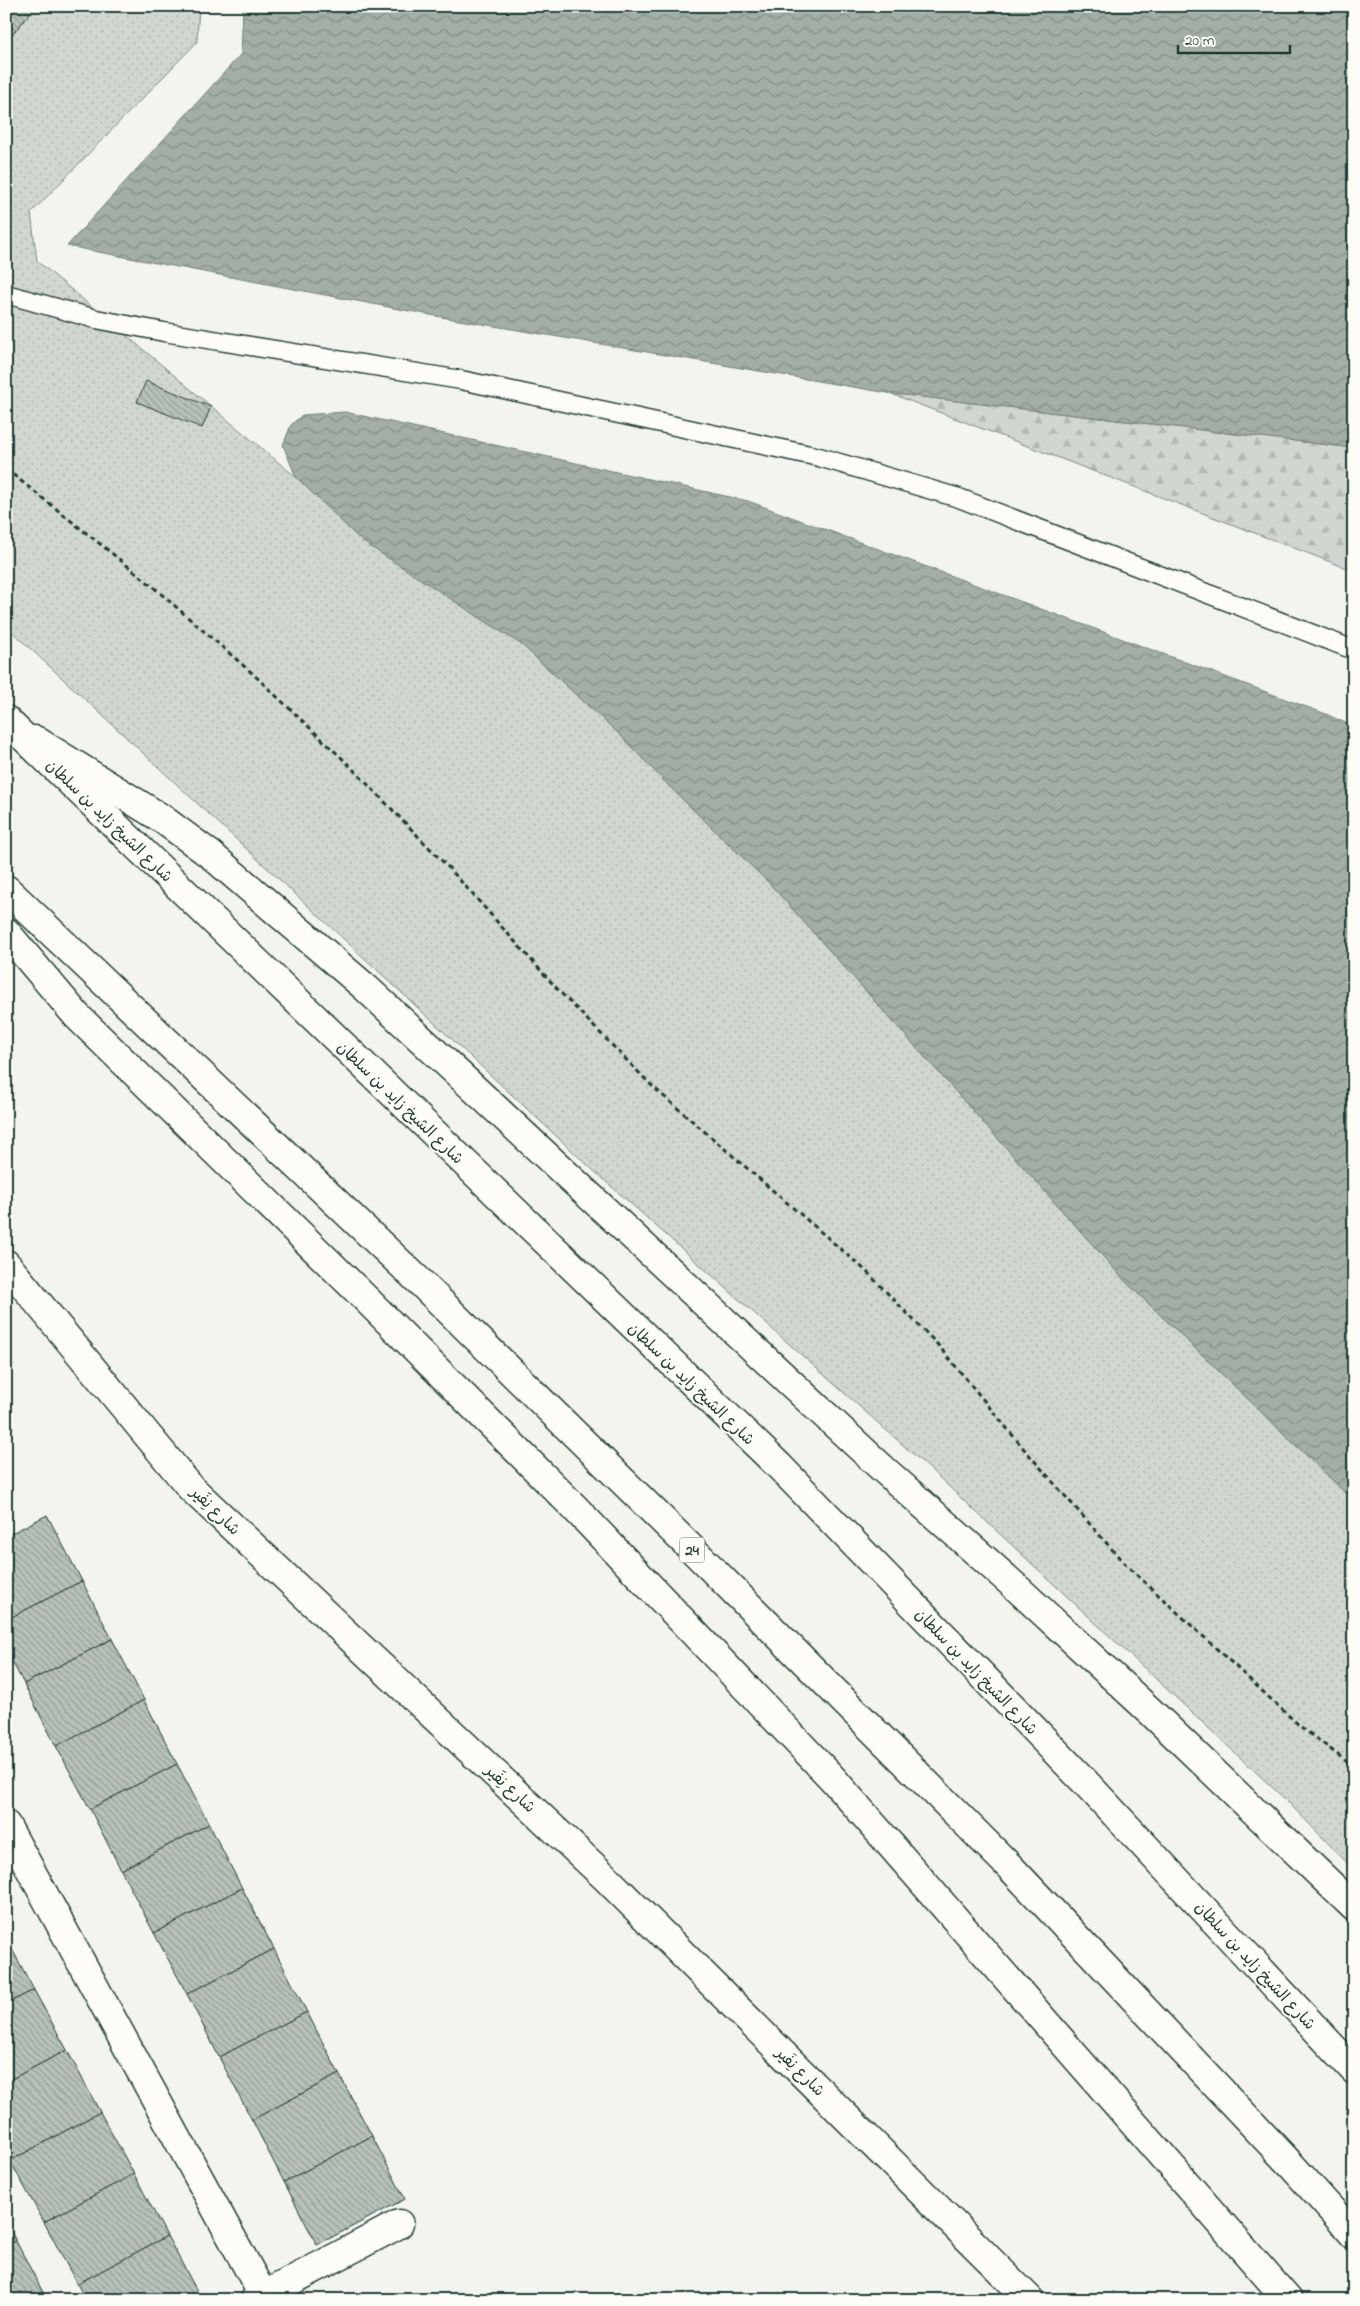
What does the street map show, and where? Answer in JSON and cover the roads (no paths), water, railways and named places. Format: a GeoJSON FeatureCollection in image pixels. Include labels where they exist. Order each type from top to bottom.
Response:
{"type":"FeatureCollection","features":[{"type":"Feature","properties":{"kind":"main road"},"geometry":{"type":"LineString","coordinates":[[9,723],[161,818],[211,855],[366,988],[882,1468],[1088,1654],[1276,1830],[1354,1907]]}},
{"type":"Feature","properties":{"kind":"main road","name":"شارع الشيخ زايد بن سلطان"},"geometry":{"type":"LineString","coordinates":[[9,723],[779,1466],[1085,1782],[1354,2070]]}},
{"type":"Feature","properties":{"kind":"main road","name":"24"},"geometry":{"type":"LineString","coordinates":[[6,889],[420,1282],[699,1556],[1012,1870],[1292,2166],[1354,2235]]}},
{"type":"Feature","properties":{"kind":"main road"},"geometry":{"type":"LineString","coordinates":[[6,932],[77,1016],[365,1298],[575,1508],[833,1779],[1288,2300]]}},
{"type":"Feature","properties":{"kind":"main road","name":"شارع نِفَير"},"geometry":{"type":"LineString","coordinates":[[6,1264],[192,1488],[606,1878],[1030,2300]]}},
{"type":"Feature","properties":{"kind":"main road"},"geometry":{"type":"LineString","coordinates":[[6,1825],[259,2297],[399,2224]]}},
{"type":"Feature","properties":{"kind":"lane"},"geometry":{"type":"LineString","coordinates":[[6,294],[96,319],[164,332],[461,380],[820,456],[960,498],[1354,650]]}},
{"type":"Feature","properties":{"kind":"water"},"geometry":{"type":"Polygon","coordinates":[[[243,6],[1354,6],[1354,448],[888,393],[441,317],[67,246],[241,54],[243,6]]]}},
{"type":"Feature","properties":{"kind":"water"},"geometry":{"type":"Polygon","coordinates":[[[345,412],[748,501],[1326,714],[1354,727],[1354,1501],[1126,1282],[770,884],[673,790],[618,733],[522,645],[362,541],[296,477],[283,445],[291,425],[302,415],[345,412]]]}}]}
